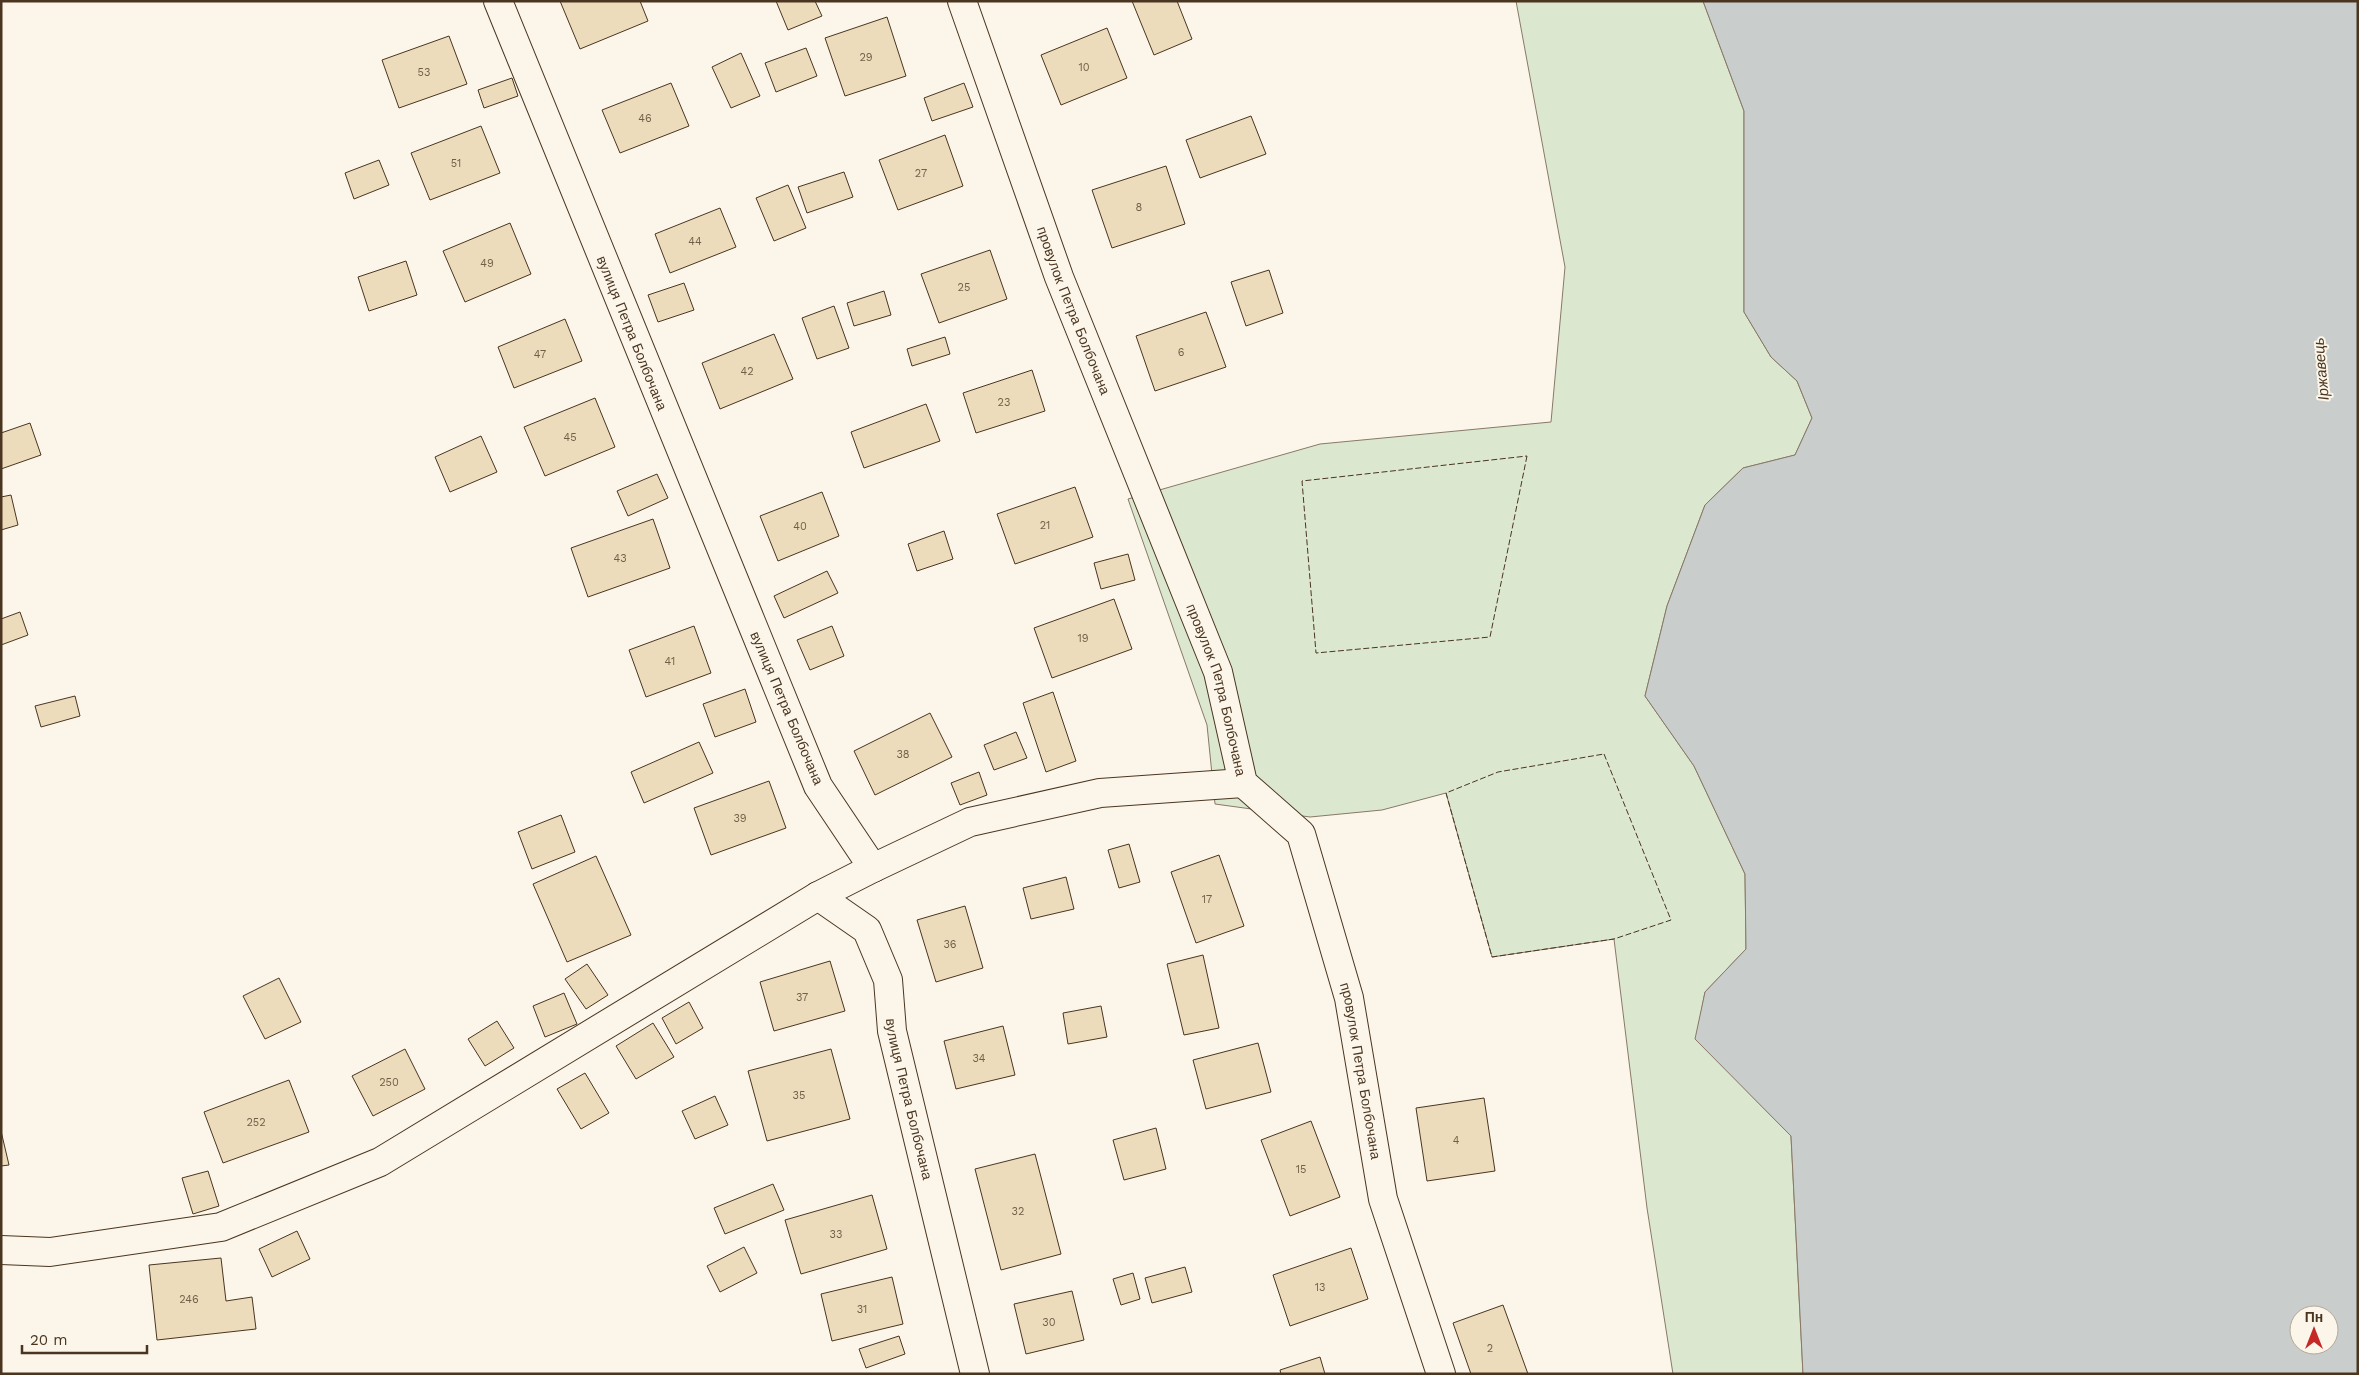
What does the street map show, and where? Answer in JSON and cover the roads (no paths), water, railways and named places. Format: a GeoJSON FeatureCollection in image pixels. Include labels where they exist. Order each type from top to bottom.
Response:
{"type":"FeatureCollection","features":[{"type":"Feature","properties":{"kind":"street","name":"вулиця Петра Болбочана"},"geometry":{"type":"LineString","coordinates":[[498,1],[818,786],[873,868]]}},
{"type":"Feature","properties":{"kind":"street","name":"провулок Петра Болбочана"},"geometry":{"type":"LineString","coordinates":[[962,1],[1059,277],[1218,672],[1243,784],[1302,834],[1349,998],[1384,1199],[1441,1374]]}},
{"type":"Feature","properties":{"kind":"street"},"geometry":{"type":"LineString","coordinates":[[1,1250],[50,1252],[221,1227],[380,1162],[818,896],[970,822],[1100,793],[1243,784]]}},
{"type":"Feature","properties":{"kind":"street","name":"вулиця Петра Болбочана"},"geometry":{"type":"LineString","coordinates":[[818,896],[867,930],[888,980],[892,1031],[975,1374]]}},
{"type":"Feature","properties":{"kind":"water","name":"Іржавець"},"geometry":{"type":"Polygon","coordinates":[[[1703,1],[2358,1],[2358,1374],[1803,1374],[1791,1136],[1695,1039],[1705,992],[1746,949],[1745,874],[1694,766],[1645,696],[1667,606],[1705,505],[1743,468],[1795,455],[1812,418],[1797,381],[1771,357],[1744,312],[1744,111],[1703,1]]]}}]}
